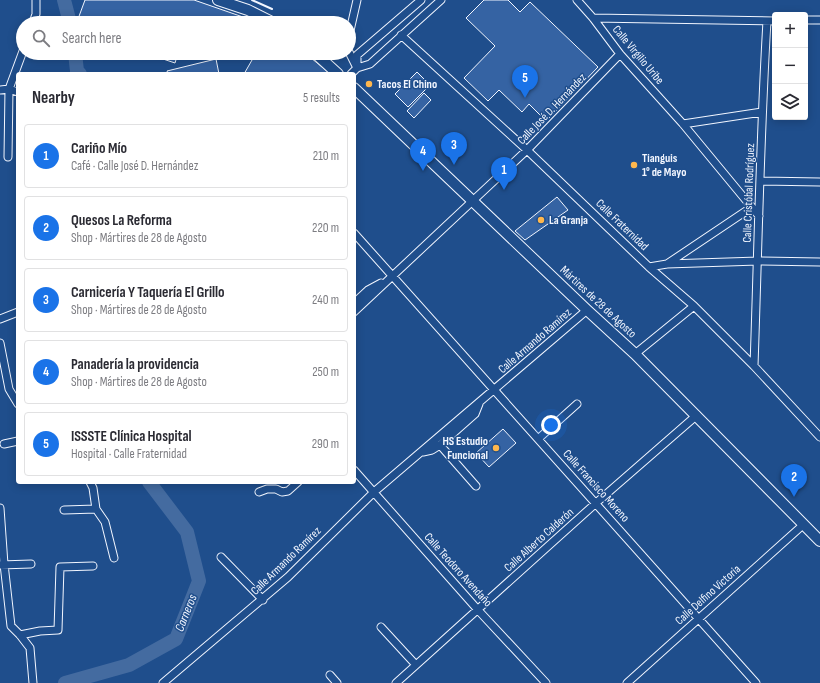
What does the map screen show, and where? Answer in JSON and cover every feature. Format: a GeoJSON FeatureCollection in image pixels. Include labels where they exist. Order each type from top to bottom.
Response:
{"type":"FeatureCollection","features":[{"type":"Feature","properties":{"kind":"main road"},"geometry":{"type":"LineString","coordinates":[[218,0],[248,10],[260,16]]}},
{"type":"Feature","properties":{"kind":"main road"},"geometry":{"type":"LineString","coordinates":[[322,60],[335,72]]}},
{"type":"Feature","properties":{"kind":"main road","name":"Mártires de 28 de Agosto"},"geometry":{"type":"LineString","coordinates":[[356,90],[635,354],[820,541]]}},
{"type":"Feature","properties":{"kind":"street"},"geometry":{"type":"LineString","coordinates":[[35,16],[36,0]]}},
{"type":"Feature","properties":{"kind":"street"},"geometry":{"type":"LineString","coordinates":[[353,16],[357,0]]}},
{"type":"Feature","properties":{"kind":"street"},"geometry":{"type":"LineString","coordinates":[[357,68],[357,55],[421,0]]}},
{"type":"Feature","properties":{"kind":"street"},"geometry":{"type":"LineString","coordinates":[[354,72],[357,68],[370,64],[441,0]]}},
{"type":"Feature","properties":{"kind":"street","name":"Calle Virgilio Uribe"},"geometry":{"type":"LineString","coordinates":[[577,0],[593,18],[620,54],[684,124],[759,216]]}},
{"type":"Feature","properties":{"kind":"street"},"geometry":{"type":"LineString","coordinates":[[593,18],[771,21]]}},
{"type":"Feature","properties":{"kind":"street"},"geometry":{"type":"LineString","coordinates":[[808,20],[820,20]]}},
{"type":"Feature","properties":{"kind":"street","name":"Calle Cristóbal Rodríguez"},"geometry":{"type":"LineString","coordinates":[[754,366],[762,112],[771,21]]}},
{"type":"Feature","properties":{"kind":"street","name":"Calle Fraternidad"},"geometry":{"type":"LineString","coordinates":[[401,35],[528,150],[649,267],[694,306],[754,366],[820,437]]}},
{"type":"Feature","properties":{"kind":"street","name":"Calle José D. Hernández"},"geometry":{"type":"LineString","coordinates":[[356,310],[528,150],[620,54]]}},
{"type":"Feature","properties":{"kind":"street"},"geometry":{"type":"LineString","coordinates":[[8,157],[9,89],[20,60]]}},
{"type":"Feature","properties":{"kind":"street"},"geometry":{"type":"LineString","coordinates":[[353,60],[357,68]]}},
{"type":"Feature","properties":{"kind":"street"},"geometry":{"type":"LineString","coordinates":[[0,90],[9,89],[16,91]]}},
{"type":"Feature","properties":{"kind":"street"},"geometry":{"type":"LineString","coordinates":[[684,124],[762,112]]}},
{"type":"Feature","properties":{"kind":"street"},"geometry":{"type":"LineString","coordinates":[[761,181],[820,182]]}},
{"type":"Feature","properties":{"kind":"street"},"geometry":{"type":"LineString","coordinates":[[667,264],[752,207]]}},
{"type":"Feature","properties":{"kind":"street","name":"Calle Francisco Moreno"},"geometry":{"type":"LineString","coordinates":[[356,235],[756,683]]}},
{"type":"Feature","properties":{"kind":"street"},"geometry":{"type":"LineString","coordinates":[[649,267],[667,264],[758,261],[820,262]]}},
{"type":"Feature","properties":{"kind":"street","name":"Calle José D. Hernández"},"geometry":{"type":"LineString","coordinates":[[356,301],[368,290],[393,276]]}},
{"type":"Feature","properties":{"kind":"street"},"geometry":{"type":"LineString","coordinates":[[635,354],[694,306]]}},
{"type":"Feature","properties":{"kind":"street","name":"Calle Armando Ramírez"},"geometry":{"type":"LineString","coordinates":[[163,683],[288,577],[374,492],[479,404],[587,310]]}},
{"type":"Feature","properties":{"kind":"street"},"geometry":{"type":"LineString","coordinates":[[0,319],[16,313]]}},
{"type":"Feature","properties":{"kind":"street"},"geometry":{"type":"LineString","coordinates":[[0,344],[9,389],[16,401]]}},
{"type":"Feature","properties":{"kind":"street","name":"Calle Armando Ramírez"},"geometry":{"type":"LineString","coordinates":[[421,452],[432,450],[440,445],[475,414],[479,404]]}},
{"type":"Feature","properties":{"kind":"street"},"geometry":{"type":"LineString","coordinates":[[538,439],[576,404]]}},
{"type":"Feature","properties":{"kind":"street","name":"Calle Alberto Calderón"},"geometry":{"type":"LineString","coordinates":[[396,683],[596,503],[697,416]]}},
{"type":"Feature","properties":{"kind":"street"},"geometry":{"type":"LineString","coordinates":[[4,444],[16,441]]}},
{"type":"Feature","properties":{"kind":"street"},"geometry":{"type":"LineString","coordinates":[[440,445],[476,486]]}},
{"type":"Feature","properties":{"kind":"street","name":"Calle Teodoro Avendaño"},"geometry":{"type":"LineString","coordinates":[[356,472],[478,610],[546,683]]}},
{"type":"Feature","properties":{"kind":"street"},"geometry":{"type":"LineString","coordinates":[[91,484],[96,509],[104,522],[114,558]]}},
{"type":"Feature","properties":{"kind":"street"},"geometry":{"type":"LineString","coordinates":[[259,492],[267,489],[282,492],[288,491],[296,484]]}},
{"type":"Feature","properties":{"kind":"street"},"geometry":{"type":"LineString","coordinates":[[0,508],[2,564],[11,626],[30,648],[34,683]]}},
{"type":"Feature","properties":{"kind":"street"},"geometry":{"type":"LineString","coordinates":[[64,510],[96,509]]}},
{"type":"Feature","properties":{"kind":"street","name":"Calle Delfino Victoria"},"geometry":{"type":"LineString","coordinates":[[627,683],[804,524]]}},
{"type":"Feature","properties":{"kind":"street"},"geometry":{"type":"LineString","coordinates":[[221,557],[262,600]]}},
{"type":"Feature","properties":{"kind":"street"},"geometry":{"type":"LineString","coordinates":[[2,564],[31,564]]}},
{"type":"Feature","properties":{"kind":"street"},"geometry":{"type":"LineString","coordinates":[[20,635],[40,631],[58,630],[60,567],[93,566]]}},
{"type":"Feature","properties":{"kind":"street"},"geometry":{"type":"LineString","coordinates":[[382,627],[416,666]]}},
{"type":"Feature","properties":{"kind":"street"},"geometry":{"type":"LineString","coordinates":[[330,676],[337,683]]}},
{"type":"Feature","properties":{"kind":"building"},"geometry":{"type":"Polygon","coordinates":[[[85,0],[194,0],[240,16],[79,16],[85,0]]]}},
{"type":"Feature","properties":{"kind":"building"},"geometry":{"type":"Polygon","coordinates":[[[484,0],[508,0],[520,12],[530,2],[598,67],[546,121],[529,104],[522,112],[499,90],[488,101],[464,78],[495,46],[466,18],[484,0]]]}},
{"type":"Feature","properties":{"kind":"building"},"geometry":{"type":"Polygon","coordinates":[[[166,60],[176,60],[175,63],[166,60]]]}},
{"type":"Feature","properties":{"kind":"building"},"geometry":{"type":"Polygon","coordinates":[[[216,60],[219,72],[167,72],[216,60]]]}},
{"type":"Feature","properties":{"kind":"building"},"geometry":{"type":"Polygon","coordinates":[[[252,60],[313,60],[328,72],[245,72],[252,60]]]}},
{"type":"Feature","properties":{"kind":"building"},"geometry":{"type":"Polygon","coordinates":[[[417,72],[430,85],[408,107],[395,94],[417,72]]]}},
{"type":"Feature","properties":{"kind":"building"},"geometry":{"type":"Polygon","coordinates":[[[424,93],[431,100],[414,118],[407,111],[424,93]]]}},
{"type":"Feature","properties":{"kind":"building","name":"La Granja"},"geometry":{"type":"Polygon","coordinates":[[[557,197],[568,210],[525,240],[515,231],[557,197]]]}},
{"type":"Feature","properties":{"kind":"building","name":"HS Estudio Funcional"},"geometry":{"type":"Polygon","coordinates":[[[503,429],[516,443],[489,467],[476,453],[503,429]]]}},
{"type":"Feature","properties":{"kind":"waterway","name":"Carneros"},"geometry":{"type":"LineString","coordinates":[[64,0],[68,16]]}},
{"type":"Feature","properties":{"kind":"waterway","name":"Carneros"},"geometry":{"type":"LineString","coordinates":[[76,60],[78,72]]}},
{"type":"Feature","properties":{"kind":"waterway","name":"Carneros"},"geometry":{"type":"LineString","coordinates":[[65,683],[129,665],[176,639],[199,581],[187,532],[151,484]]}},
{"type":"Feature","properties":{"kind":"wall"},"geometry":{"type":"LineString","coordinates":[[252,0],[272,9]]}},
{"type":"Feature","properties":{"kind":"place","name":"Tacos El Chino"},"geometry":{"type":"Point","coordinates":[369,84]}},
{"type":"Feature","properties":{"kind":"place","name":"ISSSTE Clínica Hospital"},"geometry":{"type":"Point","coordinates":[525,98]}},
{"type":"Feature","properties":{"kind":"place","name":"Carnicería Y Taquería El Grillo"},"geometry":{"type":"Point","coordinates":[454,165]}},
{"type":"Feature","properties":{"kind":"place","name":"Tianguis 1° de Mayo"},"geometry":{"type":"Point","coordinates":[634,165]}},
{"type":"Feature","properties":{"kind":"place","name":"Panadería la providencia"},"geometry":{"type":"Point","coordinates":[423,171]}},
{"type":"Feature","properties":{"kind":"place","name":"Cariño Mío"},"geometry":{"type":"Point","coordinates":[504,190]}},
{"type":"Feature","properties":{"kind":"place","name":"La Granja"},"geometry":{"type":"Point","coordinates":[541,220]}},
{"type":"Feature","properties":{"kind":"place","name":"HS Estudio Funcional"},"geometry":{"type":"Point","coordinates":[496,448]}},
{"type":"Feature","properties":{"kind":"place","name":"Quesos La Reforma"},"geometry":{"type":"Point","coordinates":[794,497]}}]}
